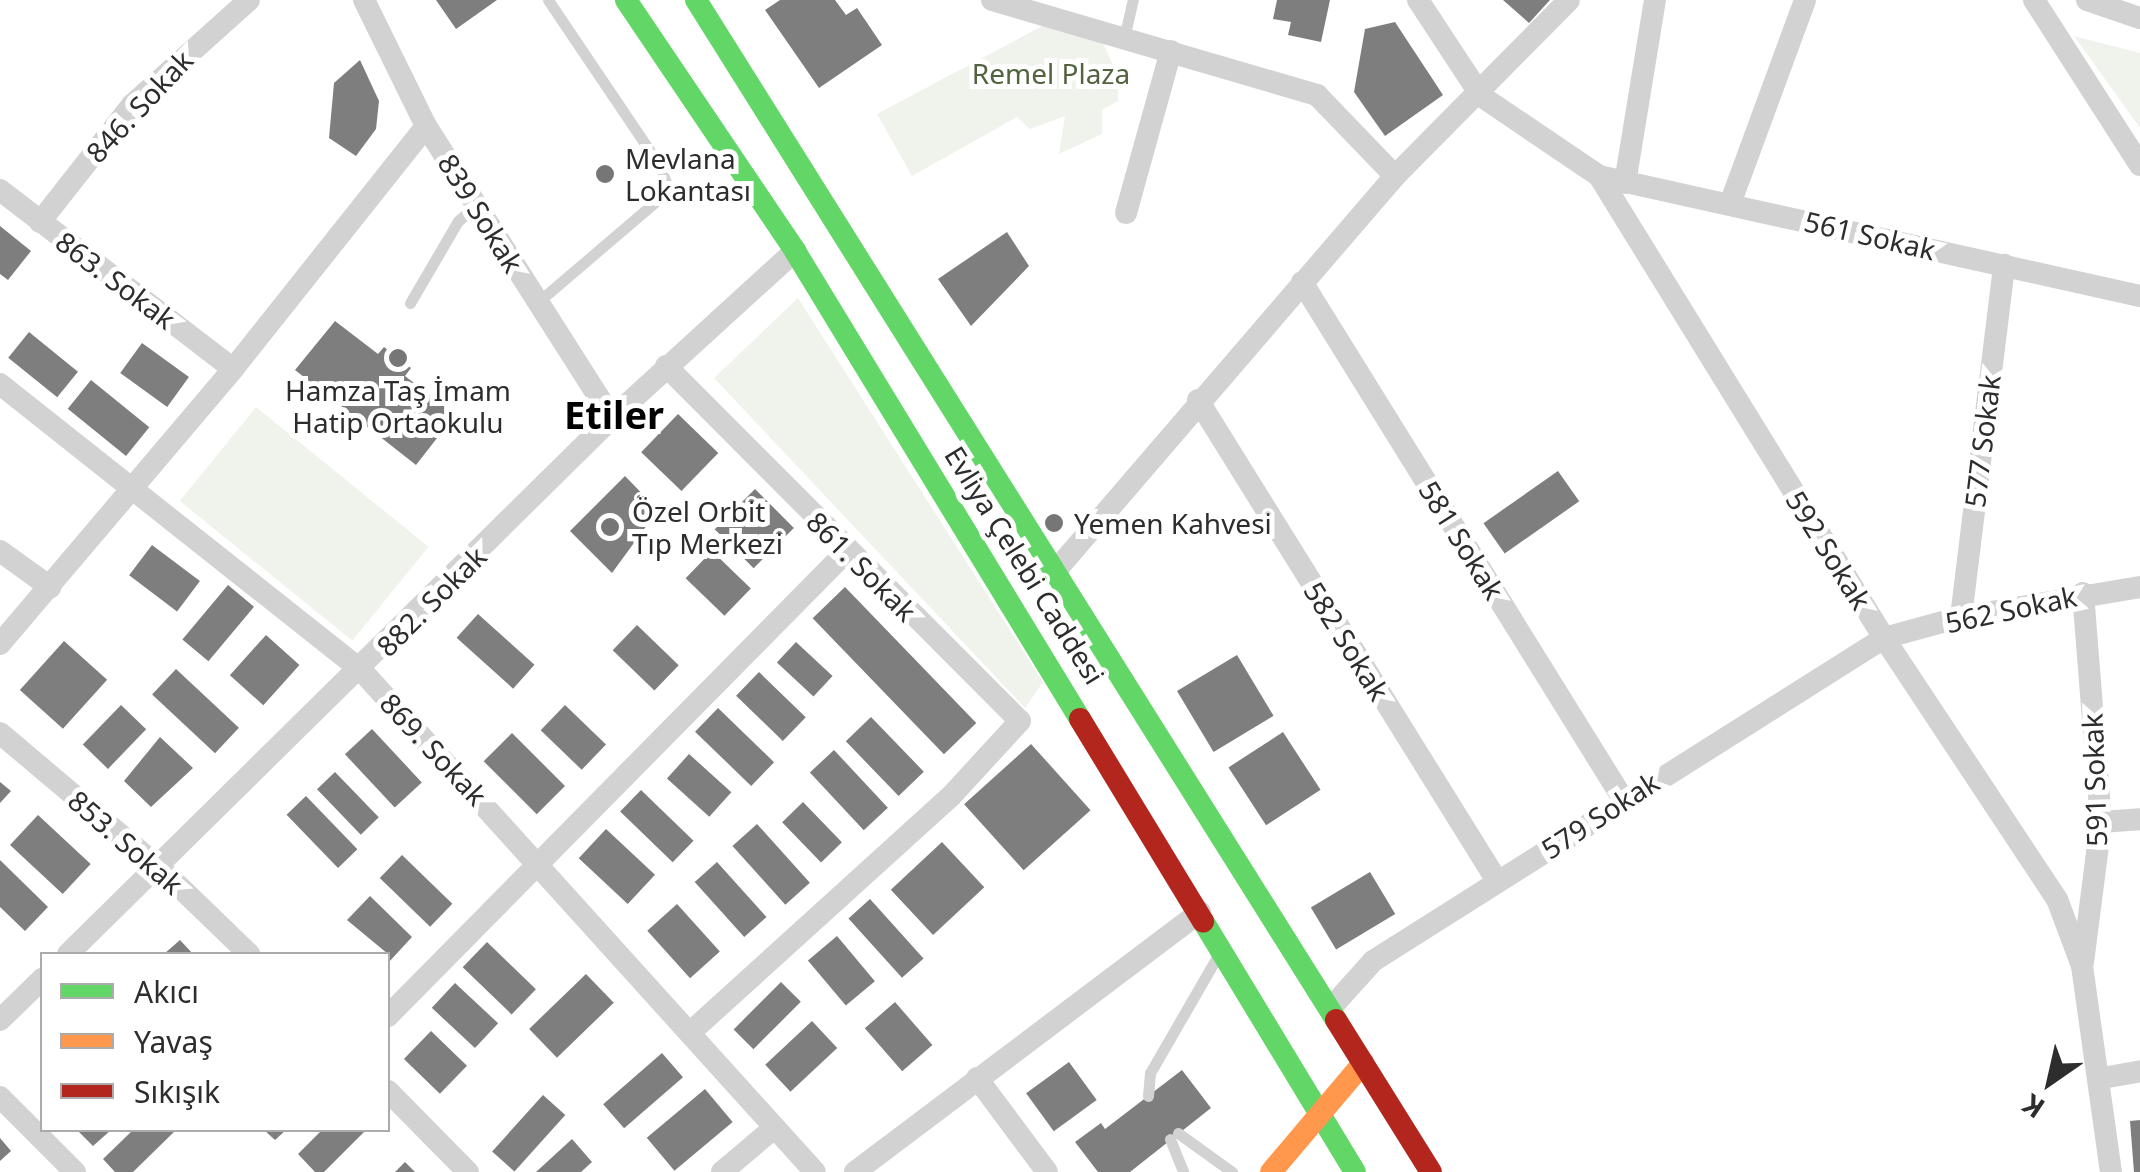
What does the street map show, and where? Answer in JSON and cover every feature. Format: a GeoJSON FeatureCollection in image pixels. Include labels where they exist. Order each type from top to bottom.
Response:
{"type":"FeatureCollection","features":[{"type":"Feature","properties":{"kind":"main road","name":"Evliya Çelebi Caddesi"},"geometry":{"type":"LineString","coordinates":[[626,0],[796,251],[1200,912],[1316,1114],[1355,1172]]}},
{"type":"Feature","properties":{"kind":"main road","name":"Evliya Çelebi Caddesi"},"geometry":{"type":"LineString","coordinates":[[696,0],[1058,568],[1363,1062]]}},
{"type":"Feature","properties":{"kind":"main road"},"geometry":{"type":"LineString","coordinates":[[796,251],[905,386],[1011,552],[1058,568]]}},
{"type":"Feature","properties":{"kind":"main road"},"geometry":{"type":"LineString","coordinates":[[1270,1172],[1363,1062],[1432,1172]]}},
{"type":"Feature","properties":{"kind":"street","name":"846. Sokak"},"geometry":{"type":"LineString","coordinates":[[40,222],[132,105],[248,0]]}},
{"type":"Feature","properties":{"kind":"street","name":"839 Sokak"},"geometry":{"type":"LineString","coordinates":[[364,0],[426,126],[612,418]]}},
{"type":"Feature","properties":{"kind":"street"},"geometry":{"type":"LineString","coordinates":[[992,0],[1318,95],[1395,176]]}},
{"type":"Feature","properties":{"kind":"street","name":"592 Sokak"},"geometry":{"type":"LineString","coordinates":[[1418,0],[1480,96],[1599,176],[1884,638],[2056,899],[2082,966],[2102,1078],[2111,1172]]}},
{"type":"Feature","properties":{"kind":"street"},"geometry":{"type":"LineString","coordinates":[[1058,568],[1198,400],[1395,176],[1480,96],[1569,0]]}},
{"type":"Feature","properties":{"kind":"street"},"geometry":{"type":"LineString","coordinates":[[1625,183],[1655,0]]}},
{"type":"Feature","properties":{"kind":"street"},"geometry":{"type":"LineString","coordinates":[[1730,204],[1805,0]]}},
{"type":"Feature","properties":{"kind":"street"},"geometry":{"type":"LineString","coordinates":[[2034,0],[2140,165]]}},
{"type":"Feature","properties":{"kind":"street"},"geometry":{"type":"LineString","coordinates":[[2087,0],[2140,18]]}},
{"type":"Feature","properties":{"kind":"street"},"geometry":{"type":"LineString","coordinates":[[1126,213],[1171,51]]}},
{"type":"Feature","properties":{"kind":"street"},"geometry":{"type":"LineString","coordinates":[[0,644],[233,369],[426,126]]}},
{"type":"Feature","properties":{"kind":"street","name":"561 Sokak"},"geometry":{"type":"LineString","coordinates":[[1599,176],[2140,296]]}},
{"type":"Feature","properties":{"kind":"street","name":"863. Sokak"},"geometry":{"type":"LineString","coordinates":[[0,190],[233,369]]}},
{"type":"Feature","properties":{"kind":"street","name":"882. Sokak"},"geometry":{"type":"LineString","coordinates":[[70,952],[362,671],[612,418],[796,251]]}},
{"type":"Feature","properties":{"kind":"street","name":"577 Sokak"},"geometry":{"type":"LineString","coordinates":[[1961,617],[2004,265]]}},
{"type":"Feature","properties":{"kind":"street","name":"581 Sokak"},"geometry":{"type":"LineString","coordinates":[[1302,282],[1623,799]]}},
{"type":"Feature","properties":{"kind":"street","name":"861. Sokak"},"geometry":{"type":"LineString","coordinates":[[666,366],[846,552],[1020,721],[951,796],[691,1032]]}},
{"type":"Feature","properties":{"kind":"street","name":"869. Sokak"},"geometry":{"type":"LineString","coordinates":[[0,384],[362,671],[539,862],[815,1172]]}},
{"type":"Feature","properties":{"kind":"street","name":"582 Sokak"},"geometry":{"type":"LineString","coordinates":[[1198,400],[1496,881]]}},
{"type":"Feature","properties":{"kind":"street"},"geometry":{"type":"LineString","coordinates":[[0,551],[50,587]]}},
{"type":"Feature","properties":{"kind":"street"},"geometry":{"type":"LineString","coordinates":[[390,1014],[846,552]]}},
{"type":"Feature","properties":{"kind":"street","name":"562 Sokak"},"geometry":{"type":"LineString","coordinates":[[1884,638],[1961,617],[2083,593],[2140,587]]}},
{"type":"Feature","properties":{"kind":"street","name":"591 Sokak"},"geometry":{"type":"LineString","coordinates":[[2082,966],[2102,822],[2083,593]]}},
{"type":"Feature","properties":{"kind":"street","name":"579 Sokak"},"geometry":{"type":"LineString","coordinates":[[1330,1009],[1373,962],[1623,799],[1884,638]]}},
{"type":"Feature","properties":{"kind":"street","name":"853. Sokak"},"geometry":{"type":"LineString","coordinates":[[0,734],[160,868],[247,952]]}},
{"type":"Feature","properties":{"kind":"street"},"geometry":{"type":"LineString","coordinates":[[2102,822],[2140,818]]}},
{"type":"Feature","properties":{"kind":"street"},"geometry":{"type":"LineString","coordinates":[[855,1172],[1200,912]]}},
{"type":"Feature","properties":{"kind":"street"},"geometry":{"type":"LineString","coordinates":[[0,1020],[40,981]]}},
{"type":"Feature","properties":{"kind":"street"},"geometry":{"type":"LineString","coordinates":[[2102,1078],[2140,1071]]}},
{"type":"Feature","properties":{"kind":"street"},"geometry":{"type":"LineString","coordinates":[[976,1078],[1047,1172]]}},
{"type":"Feature","properties":{"kind":"street"},"geometry":{"type":"LineString","coordinates":[[390,1093],[468,1172]]}},
{"type":"Feature","properties":{"kind":"street"},"geometry":{"type":"LineString","coordinates":[[0,1097],[76,1172]]}},
{"type":"Feature","properties":{"kind":"street"},"geometry":{"type":"LineString","coordinates":[[722,1172],[774,1128]]}},
{"type":"Feature","properties":{"kind":"lane"},"geometry":{"type":"LineString","coordinates":[[538,302],[669,190],[660,166],[548,0]]}},
{"type":"Feature","properties":{"kind":"lane"},"geometry":{"type":"LineString","coordinates":[[1124,38],[1134,0]]}},
{"type":"Feature","properties":{"kind":"lane"},"geometry":{"type":"LineString","coordinates":[[410,303],[458,222],[476,206]]}},
{"type":"Feature","properties":{"kind":"lane"},"geometry":{"type":"LineString","coordinates":[[1148,1096],[1150,1073],[1221,948]]}},
{"type":"Feature","properties":{"kind":"lane"},"geometry":{"type":"LineString","coordinates":[[1183,1172],[1174,1136],[1232,1172]]}},
{"type":"Feature","properties":{"kind":"green space","name":"Remel Plaza"},"geometry":{"type":"Polygon","coordinates":[[[1046,24],[1103,43],[1118,76],[1118,101],[1102,110],[1102,134],[1059,154],[1065,116],[1030,129],[1017,117],[912,176],[877,114],[1046,24]]]}},
{"type":"Feature","properties":{"kind":"green space"},"geometry":{"type":"Polygon","coordinates":[[[2074,36],[2140,53],[2140,128],[2074,36]]]}},
{"type":"Feature","properties":{"kind":"green space"},"geometry":{"type":"Polygon","coordinates":[[[798,298],[1043,682],[1025,708],[714,378],[798,298]]]}},
{"type":"Feature","properties":{"kind":"green space"},"geometry":{"type":"Polygon","coordinates":[[[256,407],[429,547],[352,641],[180,501],[256,407]]]}},
{"type":"Feature","properties":{"kind":"building"},"geometry":{"type":"Polygon","coordinates":[[[436,0],[497,0],[456,29],[436,0]]]}},
{"type":"Feature","properties":{"kind":"building"},"geometry":{"type":"Polygon","coordinates":[[[780,0],[835,0],[846,15],[857,8],[882,45],[819,88],[765,10],[780,0]]]}},
{"type":"Feature","properties":{"kind":"building"},"geometry":{"type":"Polygon","coordinates":[[[1277,0],[1330,0],[1321,42],[1288,35],[1291,22],[1273,19],[1277,0]]]}},
{"type":"Feature","properties":{"kind":"building"},"geometry":{"type":"Polygon","coordinates":[[[1503,0],[1550,0],[1529,23],[1503,0]]]}},
{"type":"Feature","properties":{"kind":"building"},"geometry":{"type":"Polygon","coordinates":[[[1395,22],[1443,95],[1385,136],[1354,92],[1365,29],[1395,22]]]}},
{"type":"Feature","properties":{"kind":"building"},"geometry":{"type":"Polygon","coordinates":[[[360,60],[379,101],[376,129],[356,156],[329,138],[334,83],[360,60]]]}},
{"type":"Feature","properties":{"kind":"building"},"geometry":{"type":"Polygon","coordinates":[[[0,226],[31,251],[8,280],[0,274],[0,226]]]}},
{"type":"Feature","properties":{"kind":"building"},"geometry":{"type":"Polygon","coordinates":[[[1007,232],[1029,266],[971,326],[938,279],[1007,232]]]}},
{"type":"Feature","properties":{"kind":"building"},"geometry":{"type":"Polygon","coordinates":[[[335,321],[378,354],[384,347],[411,368],[405,376],[455,415],[416,465],[295,370],[335,321]]]}},
{"type":"Feature","properties":{"kind":"building"},"geometry":{"type":"Polygon","coordinates":[[[29,332],[78,372],[57,397],[8,358],[29,332]]]}},
{"type":"Feature","properties":{"kind":"building"},"geometry":{"type":"Polygon","coordinates":[[[142,343],[189,377],[167,407],[120,373],[142,343]]]}},
{"type":"Feature","properties":{"kind":"building"},"geometry":{"type":"Polygon","coordinates":[[[91,380],[149,427],[126,456],[68,409],[91,380]]]}},
{"type":"Feature","properties":{"kind":"building"},"geometry":{"type":"Polygon","coordinates":[[[678,414],[718,453],[681,491],[641,452],[678,414]]]}},
{"type":"Feature","properties":{"kind":"building"},"geometry":{"type":"Polygon","coordinates":[[[1558,471],[1579,501],[1505,554],[1483,523],[1558,471]]]}},
{"type":"Feature","properties":{"kind":"building","name":"Özel Orbit Tıp Merkezi"},"geometry":{"type":"Polygon","coordinates":[[[625,476],[658,510],[612,573],[570,531],[625,476]]]}},
{"type":"Feature","properties":{"kind":"building"},"geometry":{"type":"Polygon","coordinates":[[[755,489],[794,528],[754,568],[715,529],[755,489]]]}},
{"type":"Feature","properties":{"kind":"building"},"geometry":{"type":"Polygon","coordinates":[[[152,545],[200,581],[177,611],[129,575],[152,545]]]}},
{"type":"Feature","properties":{"kind":"building"},"geometry":{"type":"Polygon","coordinates":[[[712,551],[751,589],[724,616],[686,578],[712,551]]]}},
{"type":"Feature","properties":{"kind":"building"},"geometry":{"type":"Polygon","coordinates":[[[228,585],[254,607],[208,661],[182,639],[228,585]]]}},
{"type":"Feature","properties":{"kind":"building"},"geometry":{"type":"Polygon","coordinates":[[[845,587],[976,723],[944,754],[813,618],[845,587]]]}},
{"type":"Feature","properties":{"kind":"building"},"geometry":{"type":"Polygon","coordinates":[[[478,614],[534,665],[513,689],[457,638],[478,614]]]}},
{"type":"Feature","properties":{"kind":"building"},"geometry":{"type":"Polygon","coordinates":[[[637,625],[679,665],[654,690],[613,650],[637,625]]]}},
{"type":"Feature","properties":{"kind":"building"},"geometry":{"type":"Polygon","coordinates":[[[266,635],[299,665],[263,705],[230,675],[266,635]]]}},
{"type":"Feature","properties":{"kind":"building"},"geometry":{"type":"Polygon","coordinates":[[[64,641],[107,680],[63,729],[20,690],[64,641]]]}},
{"type":"Feature","properties":{"kind":"building"},"geometry":{"type":"Polygon","coordinates":[[[796,642],[833,676],[813,697],[777,662],[796,642]]]}},
{"type":"Feature","properties":{"kind":"building"},"geometry":{"type":"Polygon","coordinates":[[[1237,655],[1274,716],[1214,752],[1177,691],[1237,655]]]}},
{"type":"Feature","properties":{"kind":"building"},"geometry":{"type":"Polygon","coordinates":[[[176,669],[239,728],[215,753],[152,695],[176,669]]]}},
{"type":"Feature","properties":{"kind":"building"},"geometry":{"type":"Polygon","coordinates":[[[759,672],[806,717],[783,741],[736,696],[759,672]]]}},
{"type":"Feature","properties":{"kind":"building"},"geometry":{"type":"Polygon","coordinates":[[[121,705],[146,729],[108,769],[83,745],[121,705]]]}},
{"type":"Feature","properties":{"kind":"building"},"geometry":{"type":"Polygon","coordinates":[[[565,705],[606,745],[582,770],[541,730],[565,705]]]}},
{"type":"Feature","properties":{"kind":"building"},"geometry":{"type":"Polygon","coordinates":[[[718,708],[774,762],[751,786],[695,732],[718,708]]]}},
{"type":"Feature","properties":{"kind":"building"},"geometry":{"type":"Polygon","coordinates":[[[871,717],[924,772],[899,796],[846,741],[871,717]]]}},
{"type":"Feature","properties":{"kind":"building"},"geometry":{"type":"Polygon","coordinates":[[[372,729],[422,782],[395,808],[345,754],[372,729]]]}},
{"type":"Feature","properties":{"kind":"building"},"geometry":{"type":"Polygon","coordinates":[[[1283,732],[1321,790],[1266,825],[1228,767],[1283,732]]]}},
{"type":"Feature","properties":{"kind":"building"},"geometry":{"type":"Polygon","coordinates":[[[512,733],[565,786],[537,814],[484,761],[512,733]]]}},
{"type":"Feature","properties":{"kind":"building"},"geometry":{"type":"Polygon","coordinates":[[[160,737],[193,768],[151,807],[124,781],[160,737]]]}},
{"type":"Feature","properties":{"kind":"building"},"geometry":{"type":"Polygon","coordinates":[[[1031,744],[1091,810],[1024,870],[964,804],[1031,744]]]}},
{"type":"Feature","properties":{"kind":"building"},"geometry":{"type":"Polygon","coordinates":[[[834,750],[888,808],[864,830],[810,773],[834,750]]]}},
{"type":"Feature","properties":{"kind":"building"},"geometry":{"type":"Polygon","coordinates":[[[689,754],[731,792],[709,817],[667,779],[689,754]]]}},
{"type":"Feature","properties":{"kind":"building"},"geometry":{"type":"Polygon","coordinates":[[[335,772],[379,817],[361,835],[317,789],[335,772]]]}},
{"type":"Feature","properties":{"kind":"building"},"geometry":{"type":"Polygon","coordinates":[[[0,782],[11,791],[0,803],[0,782]]]}},
{"type":"Feature","properties":{"kind":"building"},"geometry":{"type":"Polygon","coordinates":[[[641,790],[694,841],[673,862],[620,812],[641,790]]]}},
{"type":"Feature","properties":{"kind":"building"},"geometry":{"type":"Polygon","coordinates":[[[306,796],[357,849],[338,868],[287,815],[306,796]]]}},
{"type":"Feature","properties":{"kind":"building"},"geometry":{"type":"Polygon","coordinates":[[[803,802],[842,842],[821,862],[782,822],[803,802]]]}},
{"type":"Feature","properties":{"kind":"building"},"geometry":{"type":"Polygon","coordinates":[[[38,815],[91,864],[63,894],[10,845],[38,815]]]}},
{"type":"Feature","properties":{"kind":"building"},"geometry":{"type":"Polygon","coordinates":[[[757,824],[810,883],[785,905],[732,846],[757,824]]]}},
{"type":"Feature","properties":{"kind":"building"},"geometry":{"type":"Polygon","coordinates":[[[606,829],[655,875],[628,904],[579,858],[606,829]]]}},
{"type":"Feature","properties":{"kind":"building"},"geometry":{"type":"Polygon","coordinates":[[[942,842],[984,887],[933,935],[891,890],[942,842]]]}},
{"type":"Feature","properties":{"kind":"building"},"geometry":{"type":"Polygon","coordinates":[[[402,855],[452,904],[430,927],[380,878],[402,855]]]}},
{"type":"Feature","properties":{"kind":"building"},"geometry":{"type":"Polygon","coordinates":[[[0,860],[48,907],[25,931],[0,907],[0,860]]]}},
{"type":"Feature","properties":{"kind":"building"},"geometry":{"type":"Polygon","coordinates":[[[717,862],[767,917],[744,937],[695,882],[717,862]]]}},
{"type":"Feature","properties":{"kind":"building"},"geometry":{"type":"Polygon","coordinates":[[[1370,872],[1395,914],[1336,950],[1311,908],[1370,872]]]}},
{"type":"Feature","properties":{"kind":"building"},"geometry":{"type":"Polygon","coordinates":[[[370,896],[412,937],[390,961],[390,952],[347,920],[370,896]]]}},
{"type":"Feature","properties":{"kind":"building"},"geometry":{"type":"Polygon","coordinates":[[[870,899],[924,958],[902,978],[848,918],[870,899]]]}},
{"type":"Feature","properties":{"kind":"building"},"geometry":{"type":"Polygon","coordinates":[[[677,904],[720,952],[690,978],[647,931],[677,904]]]}},
{"type":"Feature","properties":{"kind":"building"},"geometry":{"type":"Polygon","coordinates":[[[837,936],[875,981],[846,1006],[808,960],[837,936]]]}},
{"type":"Feature","properties":{"kind":"building"},"geometry":{"type":"Polygon","coordinates":[[[180,940],[191,952],[166,952],[180,940]]]}},
{"type":"Feature","properties":{"kind":"building"},"geometry":{"type":"Polygon","coordinates":[[[487,942],[536,989],[512,1014],[463,967],[487,942]]]}},
{"type":"Feature","properties":{"kind":"building"},"geometry":{"type":"Polygon","coordinates":[[[586,974],[614,1003],[557,1058],[529,1029],[586,974]]]}},
{"type":"Feature","properties":{"kind":"building"},"geometry":{"type":"Polygon","coordinates":[[[781,982],[801,1002],[753,1049],[734,1029],[781,982]]]}},
{"type":"Feature","properties":{"kind":"building"},"geometry":{"type":"Polygon","coordinates":[[[455,983],[498,1023],[475,1048],[432,1008],[455,983]]]}},
{"type":"Feature","properties":{"kind":"building"},"geometry":{"type":"Polygon","coordinates":[[[895,1002],[932,1045],[902,1071],[865,1028],[895,1002]]]}},
{"type":"Feature","properties":{"kind":"building"},"geometry":{"type":"Polygon","coordinates":[[[812,1021],[837,1048],[790,1092],[765,1065],[812,1021]]]}},
{"type":"Feature","properties":{"kind":"building"},"geometry":{"type":"Polygon","coordinates":[[[431,1031],[467,1066],[440,1094],[404,1059],[431,1031]]]}},
{"type":"Feature","properties":{"kind":"building"},"geometry":{"type":"Polygon","coordinates":[[[662,1053],[683,1077],[624,1128],[603,1104],[662,1053]]]}},
{"type":"Feature","properties":{"kind":"building"},"geometry":{"type":"Polygon","coordinates":[[[1069,1062],[1097,1100],[1054,1131],[1026,1093],[1069,1062]]]}},
{"type":"Feature","properties":{"kind":"building"},"geometry":{"type":"Polygon","coordinates":[[[1182,1070],[1211,1108],[1130,1172],[1098,1172],[1075,1142],[1101,1123],[1105,1129],[1182,1070]]]}},
{"type":"Feature","properties":{"kind":"building"},"geometry":{"type":"Polygon","coordinates":[[[705,1089],[733,1122],[674,1171],[647,1138],[705,1089]]]}},
{"type":"Feature","properties":{"kind":"building"},"geometry":{"type":"Polygon","coordinates":[[[543,1095],[565,1115],[514,1172],[492,1151],[543,1095]]]}},
{"type":"Feature","properties":{"kind":"building"},"geometry":{"type":"Polygon","coordinates":[[[2140,1120],[2140,1172],[2134,1172],[2130,1121],[2140,1120]]]}},
{"type":"Feature","properties":{"kind":"building"},"geometry":{"type":"Polygon","coordinates":[[[79,1132],[109,1132],[93,1146],[79,1132]]]}},
{"type":"Feature","properties":{"kind":"building"},"geometry":{"type":"Polygon","coordinates":[[[131,1132],[174,1132],[133,1172],[115,1172],[103,1159],[131,1132]]]}},
{"type":"Feature","properties":{"kind":"building"},"geometry":{"type":"Polygon","coordinates":[[[266,1132],[284,1132],[275,1140],[266,1132]]]}},
{"type":"Feature","properties":{"kind":"building"},"geometry":{"type":"Polygon","coordinates":[[[320,1132],[364,1132],[324,1172],[315,1172],[298,1154],[320,1132]]]}},
{"type":"Feature","properties":{"kind":"building"},"geometry":{"type":"Polygon","coordinates":[[[0,1138],[11,1151],[0,1161],[0,1138]]]}},
{"type":"Feature","properties":{"kind":"building"},"geometry":{"type":"Polygon","coordinates":[[[572,1139],[592,1162],[581,1172],[536,1172],[572,1139]]]}},
{"type":"Feature","properties":{"kind":"building"},"geometry":{"type":"Polygon","coordinates":[[[405,1162],[415,1172],[395,1172],[405,1162]]]}},
{"type":"Feature","properties":{"kind":"traffic: fast"},"geometry":{"type":"LineString","coordinates":[[626,0],[795,251],[1080,719]]}},
{"type":"Feature","properties":{"kind":"traffic: fast"},"geometry":{"type":"LineString","coordinates":[[696,0],[1336,1020]]}},
{"type":"Feature","properties":{"kind":"traffic: fast"},"geometry":{"type":"LineString","coordinates":[[1203,921],[1355,1172]]}},
{"type":"Feature","properties":{"kind":"traffic: slow"},"geometry":{"type":"LineString","coordinates":[[1271,1172],[1363,1063]]}},
{"type":"Feature","properties":{"kind":"traffic: jam"},"geometry":{"type":"LineString","coordinates":[[1080,719],[1203,921]]}},
{"type":"Feature","properties":{"kind":"traffic: jam"},"geometry":{"type":"LineString","coordinates":[[1336,1020],[1431,1172]]}},
{"type":"Feature","properties":{"kind":"place","name":"Mevlana Lokantası"},"geometry":{"type":"Point","coordinates":[605,174]}},
{"type":"Feature","properties":{"kind":"place","name":"Hamza Taş İmam Hatip Ortaokulu"},"geometry":{"type":"Point","coordinates":[398,358]}},
{"type":"Feature","properties":{"kind":"place","name":"Yemen Kahvesi"},"geometry":{"type":"Point","coordinates":[1054,523]}},
{"type":"Feature","properties":{"kind":"place","name":"Özel Orbit Tıp Merkezi"},"geometry":{"type":"Point","coordinates":[610,527]}},
{"type":"Feature","properties":{"kind":"district","name":"Etiler"},"geometry":{"type":"Point","coordinates":[614,415]}}]}
